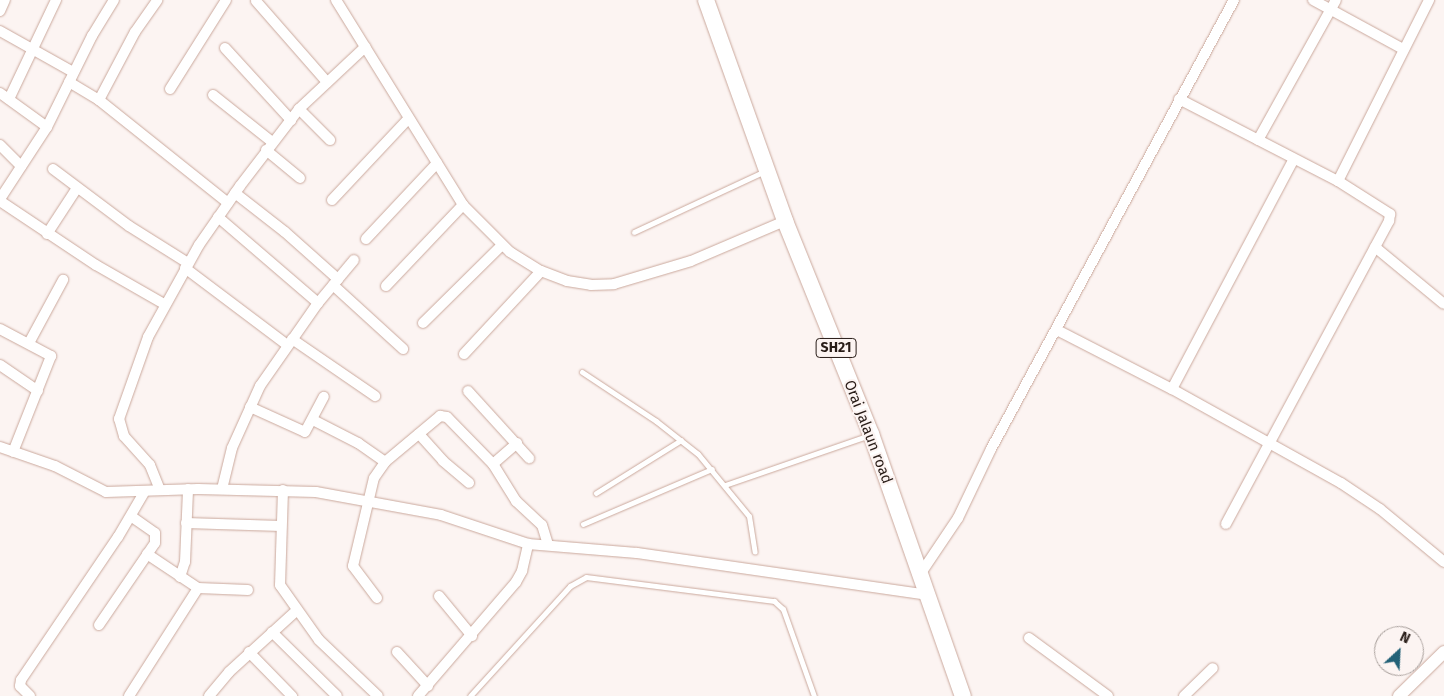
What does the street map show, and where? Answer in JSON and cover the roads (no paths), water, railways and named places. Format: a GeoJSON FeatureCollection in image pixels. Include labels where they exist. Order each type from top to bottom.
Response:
{"type":"FeatureCollection","features":[{"type":"Feature","properties":{"kind":"main road","name":"Orai Jalaun road"},"geometry":{"type":"LineString","coordinates":[[706,0],[785,221],[871,434],[919,576],[964,696]]}},
{"type":"Feature","properties":{"kind":"street"},"geometry":{"type":"LineString","coordinates":[[0,11],[5,0]]}},
{"type":"Feature","properties":{"kind":"street"},"geometry":{"type":"LineString","coordinates":[[9,99],[56,0]]}},
{"type":"Feature","properties":{"kind":"street"},"geometry":{"type":"LineString","coordinates":[[99,100],[135,32],[157,0]]}},
{"type":"Feature","properties":{"kind":"street"},"geometry":{"type":"LineString","coordinates":[[170,88],[226,0]]}},
{"type":"Feature","properties":{"kind":"street"},"geometry":{"type":"LineString","coordinates":[[336,0],[463,205],[502,245],[542,271],[566,281],[591,285],[614,284],[691,261],[785,221]]}},
{"type":"Feature","properties":{"kind":"street"},"geometry":{"type":"LineString","coordinates":[[919,576],[950,531],[1179,99],[1234,0]]}},
{"type":"Feature","properties":{"kind":"street"},"geometry":{"type":"LineString","coordinates":[[1313,0],[1403,49]]}},
{"type":"Feature","properties":{"kind":"street"},"geometry":{"type":"LineString","coordinates":[[1258,140],[1336,0]]}},
{"type":"Feature","properties":{"kind":"street"},"geometry":{"type":"LineString","coordinates":[[1338,181],[1429,0]]}},
{"type":"Feature","properties":{"kind":"street"},"geometry":{"type":"LineString","coordinates":[[256,1],[327,82]]}},
{"type":"Feature","properties":{"kind":"street"},"geometry":{"type":"LineString","coordinates":[[109,2],[47,127],[0,200],[47,234],[164,304]]}},
{"type":"Feature","properties":{"kind":"street"},"geometry":{"type":"LineString","coordinates":[[0,31],[34,48],[74,72]]}},
{"type":"Feature","properties":{"kind":"street"},"geometry":{"type":"LineString","coordinates":[[160,490],[150,465],[124,436],[119,419],[137,365],[164,304],[186,265],[218,216],[269,146],[300,109],[365,47]]}},
{"type":"Feature","properties":{"kind":"street"},"geometry":{"type":"LineString","coordinates":[[225,48],[291,120]]}},
{"type":"Feature","properties":{"kind":"street"},"geometry":{"type":"LineString","coordinates":[[69,82],[99,100],[228,203]]}},
{"type":"Feature","properties":{"kind":"street"},"geometry":{"type":"LineString","coordinates":[[0,93],[47,127]]}},
{"type":"Feature","properties":{"kind":"street"},"geometry":{"type":"LineString","coordinates":[[213,95],[269,146],[300,178]]}},
{"type":"Feature","properties":{"kind":"street"},"geometry":{"type":"LineString","coordinates":[[1179,99],[1338,181],[1390,214],[1375,247],[1226,524]]}},
{"type":"Feature","properties":{"kind":"street"},"geometry":{"type":"LineString","coordinates":[[300,109],[330,140]]}},
{"type":"Feature","properties":{"kind":"street"},"geometry":{"type":"LineString","coordinates":[[332,200],[409,118]]}},
{"type":"Feature","properties":{"kind":"street"},"geometry":{"type":"LineString","coordinates":[[0,145],[21,166]]}},
{"type":"Feature","properties":{"kind":"street"},"geometry":{"type":"LineString","coordinates":[[1172,389],[1294,159]]}},
{"type":"Feature","properties":{"kind":"street"},"geometry":{"type":"LineString","coordinates":[[366,239],[437,163]]}},
{"type":"Feature","properties":{"kind":"street"},"geometry":{"type":"LineString","coordinates":[[53,169],[290,342],[375,396]]}},
{"type":"Feature","properties":{"kind":"street"},"geometry":{"type":"LineString","coordinates":[[47,234],[77,188]]}},
{"type":"Feature","properties":{"kind":"street"},"geometry":{"type":"LineString","coordinates":[[234,193],[285,232],[403,349]]}},
{"type":"Feature","properties":{"kind":"street"},"geometry":{"type":"LineString","coordinates":[[386,286],[463,205]]}},
{"type":"Feature","properties":{"kind":"street"},"geometry":{"type":"LineString","coordinates":[[218,216],[318,303]]}},
{"type":"Feature","properties":{"kind":"street"},"geometry":{"type":"LineString","coordinates":[[423,323],[502,245]]}},
{"type":"Feature","properties":{"kind":"street"},"geometry":{"type":"LineString","coordinates":[[1375,247],[1444,304]]}},
{"type":"Feature","properties":{"kind":"street"},"geometry":{"type":"LineString","coordinates":[[222,489],[232,448],[250,407],[290,342],[318,303],[354,260]]}},
{"type":"Feature","properties":{"kind":"street"},"geometry":{"type":"LineString","coordinates":[[464,354],[542,271]]}},
{"type":"Feature","properties":{"kind":"street"},"geometry":{"type":"LineString","coordinates":[[29,343],[63,280]]}},
{"type":"Feature","properties":{"kind":"street"},"geometry":{"type":"LineString","coordinates":[[0,328],[51,356],[13,452]]}},
{"type":"Feature","properties":{"kind":"street"},"geometry":{"type":"LineString","coordinates":[[1057,330],[1172,389],[1270,443],[1372,504],[1444,562]]}},
{"type":"Feature","properties":{"kind":"street"},"geometry":{"type":"LineString","coordinates":[[0,365],[38,391]]}},
{"type":"Feature","properties":{"kind":"street"},"geometry":{"type":"LineString","coordinates":[[468,391],[529,458]]}},
{"type":"Feature","properties":{"kind":"street"},"geometry":{"type":"LineString","coordinates":[[250,407],[302,432],[307,431],[324,397]]}},
{"type":"Feature","properties":{"kind":"street"},"geometry":{"type":"LineString","coordinates":[[377,598],[353,566],[374,478],[385,462],[443,416],[493,464],[516,501],[542,525],[548,545]]}},
{"type":"Feature","properties":{"kind":"street"},"geometry":{"type":"LineString","coordinates":[[313,420],[358,443],[385,462]]}},
{"type":"Feature","properties":{"kind":"street"},"geometry":{"type":"LineString","coordinates":[[419,434],[443,461],[469,483]]}},
{"type":"Feature","properties":{"kind":"street"},"geometry":{"type":"LineString","coordinates":[[493,464],[516,443]]}},
{"type":"Feature","properties":{"kind":"street"},"geometry":{"type":"LineString","coordinates":[[0,447],[55,466],[106,492],[188,489],[283,490],[369,501],[441,515],[528,544],[637,553],[927,595]]}},
{"type":"Feature","properties":{"kind":"street"},"geometry":{"type":"LineString","coordinates":[[180,577],[188,489]]}},
{"type":"Feature","properties":{"kind":"street"},"geometry":{"type":"LineString","coordinates":[[283,490],[278,579],[296,610],[319,640],[378,696]]}},
{"type":"Feature","properties":{"kind":"street"},"geometry":{"type":"LineString","coordinates":[[30,696],[20,686],[21,680],[131,516],[145,491]]}},
{"type":"Feature","properties":{"kind":"street"},"geometry":{"type":"LineString","coordinates":[[99,625],[155,543],[155,532],[131,516]]}},
{"type":"Feature","properties":{"kind":"street"},"geometry":{"type":"LineString","coordinates":[[186,523],[281,526]]}},
{"type":"Feature","properties":{"kind":"street"},"geometry":{"type":"LineString","coordinates":[[418,696],[472,636],[516,582],[522,571],[528,544]]}},
{"type":"Feature","properties":{"kind":"street"},"geometry":{"type":"LineString","coordinates":[[147,554],[198,588],[248,590]]}},
{"type":"Feature","properties":{"kind":"street"},"geometry":{"type":"LineString","coordinates":[[129,696],[198,588]]}},
{"type":"Feature","properties":{"kind":"street"},"geometry":{"type":"LineString","coordinates":[[439,596],[472,636]]}},
{"type":"Feature","properties":{"kind":"street"},"geometry":{"type":"LineString","coordinates":[[209,696],[249,652],[296,610]]}},
{"type":"Feature","properties":{"kind":"street"},"geometry":{"type":"LineString","coordinates":[[272,632],[337,696]]}},
{"type":"Feature","properties":{"kind":"street"},"geometry":{"type":"LineString","coordinates":[[1029,638],[1108,696]]}},
{"type":"Feature","properties":{"kind":"street"},"geometry":{"type":"LineString","coordinates":[[249,652],[292,696]]}},
{"type":"Feature","properties":{"kind":"street"},"geometry":{"type":"LineString","coordinates":[[397,652],[428,686]]}},
{"type":"Feature","properties":{"kind":"street"},"geometry":{"type":"LineString","coordinates":[[1399,696],[1444,652]]}},
{"type":"Feature","properties":{"kind":"street"},"geometry":{"type":"LineString","coordinates":[[1184,696],[1213,668]]}},
{"type":"Feature","properties":{"kind":"lane"},"geometry":{"type":"LineString","coordinates":[[634,232],[766,171]]}},
{"type":"Feature","properties":{"kind":"lane"},"geometry":{"type":"LineString","coordinates":[[582,372],[681,440],[712,469],[749,516],[755,552]]}},
{"type":"Feature","properties":{"kind":"lane"},"geometry":{"type":"LineString","coordinates":[[725,484],[871,434]]}},
{"type":"Feature","properties":{"kind":"lane"},"geometry":{"type":"LineString","coordinates":[[596,494],[681,440]]}},
{"type":"Feature","properties":{"kind":"lane"},"geometry":{"type":"LineString","coordinates":[[584,524],[712,469]]}},
{"type":"Feature","properties":{"kind":"lane"},"geometry":{"type":"LineString","coordinates":[[470,696],[570,586],[586,578],[774,601],[783,609],[814,696]]}}]}
